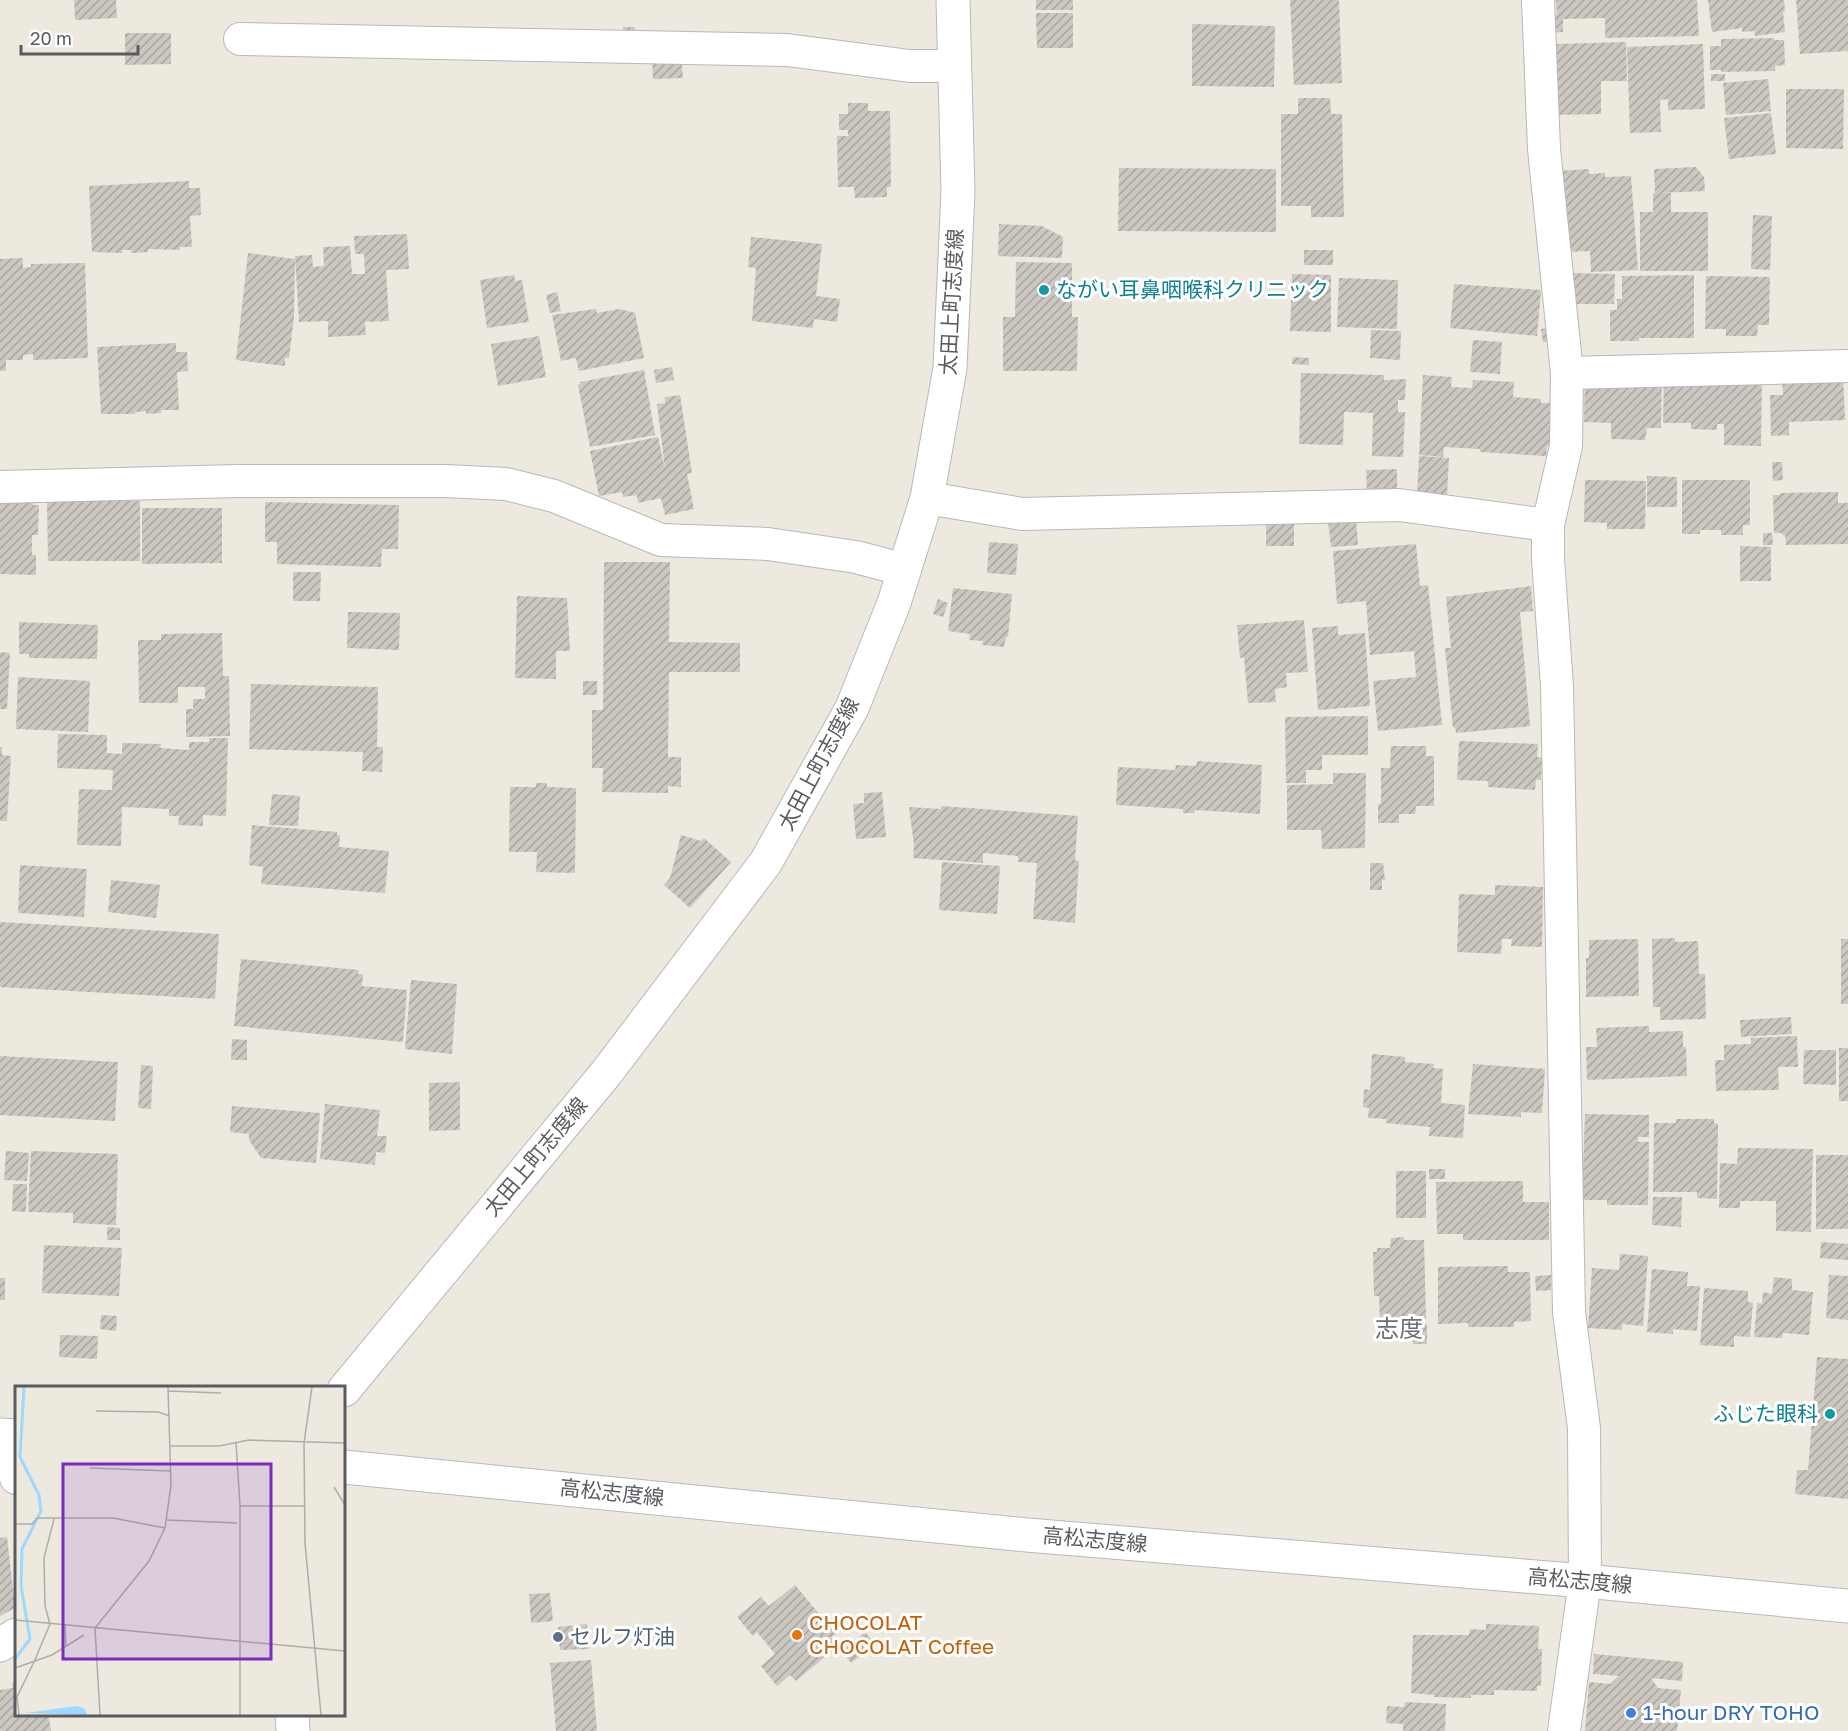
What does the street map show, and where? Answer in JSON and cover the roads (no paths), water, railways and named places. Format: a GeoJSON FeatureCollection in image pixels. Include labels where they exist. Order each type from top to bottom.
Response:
{"type":"FeatureCollection","features":[{"type":"Feature","properties":{"kind":"main road","name":"太田上町志度線"},"geometry":{"type":"LineString","coordinates":[[345,1389],[607,1072],[766,862],[852,708],[894,603],[927,498],[950,368],[958,191],[953,0]]}},
{"type":"Feature","properties":{"kind":"main road","name":"高松志度線"},"geometry":{"type":"LineString","coordinates":[[345,1467],[1027,1535],[1585,1581],[1848,1606]]}},
{"type":"Feature","properties":{"kind":"main road"},"geometry":{"type":"LineString","coordinates":[[0,1644],[15,1636]]}},
{"type":"Feature","properties":{"kind":"main road"},"geometry":{"type":"LineString","coordinates":[[292,1716],[293,1731]]}},
{"type":"Feature","properties":{"kind":"street"},"geometry":{"type":"LineString","coordinates":[[1538,0],[1544,149],[1567,373],[1566,446],[1548,525],[1548,558],[1557,686],[1569,1312],[1584,1428],[1585,1581],[1564,1731]]}},
{"type":"Feature","properties":{"kind":"street"},"geometry":{"type":"LineString","coordinates":[[240,39],[787,50],[910,66],[955,66]]}},
{"type":"Feature","properties":{"kind":"street"},"geometry":{"type":"LineString","coordinates":[[1567,373],[1848,366]]}},
{"type":"Feature","properties":{"kind":"street"},"geometry":{"type":"LineString","coordinates":[[0,487],[238,480],[446,480],[506,484],[554,496],[661,540],[768,544],[856,557],[905,570]]}},
{"type":"Feature","properties":{"kind":"street"},"geometry":{"type":"LineString","coordinates":[[927,498],[1022,514],[1399,505],[1548,525]]}},
{"type":"Feature","properties":{"kind":"street"},"geometry":{"type":"LineString","coordinates":[[10,1436],[15,1471]]}},
{"type":"Feature","properties":{"kind":"place","name":"ながい耳鼻咽喉科クリニック"},"geometry":{"type":"Point","coordinates":[1044,290]}},
{"type":"Feature","properties":{"kind":"place","name":"ふじた眼科"},"geometry":{"type":"Point","coordinates":[1830,1414]}},
{"type":"Feature","properties":{"kind":"place","name":"CHOCOLAT CHOCOLAT Coffee"},"geometry":{"type":"Point","coordinates":[797,1635]}},
{"type":"Feature","properties":{"kind":"place","name":"セルフ灯油"},"geometry":{"type":"Point","coordinates":[558,1637]}},
{"type":"Feature","properties":{"kind":"place","name":"1-hour DRY TOHO"},"geometry":{"type":"Point","coordinates":[1631,1713]}},
{"type":"Feature","properties":{"kind":"district","name":"志度"},"geometry":{"type":"Point","coordinates":[1399,1329]}}]}
